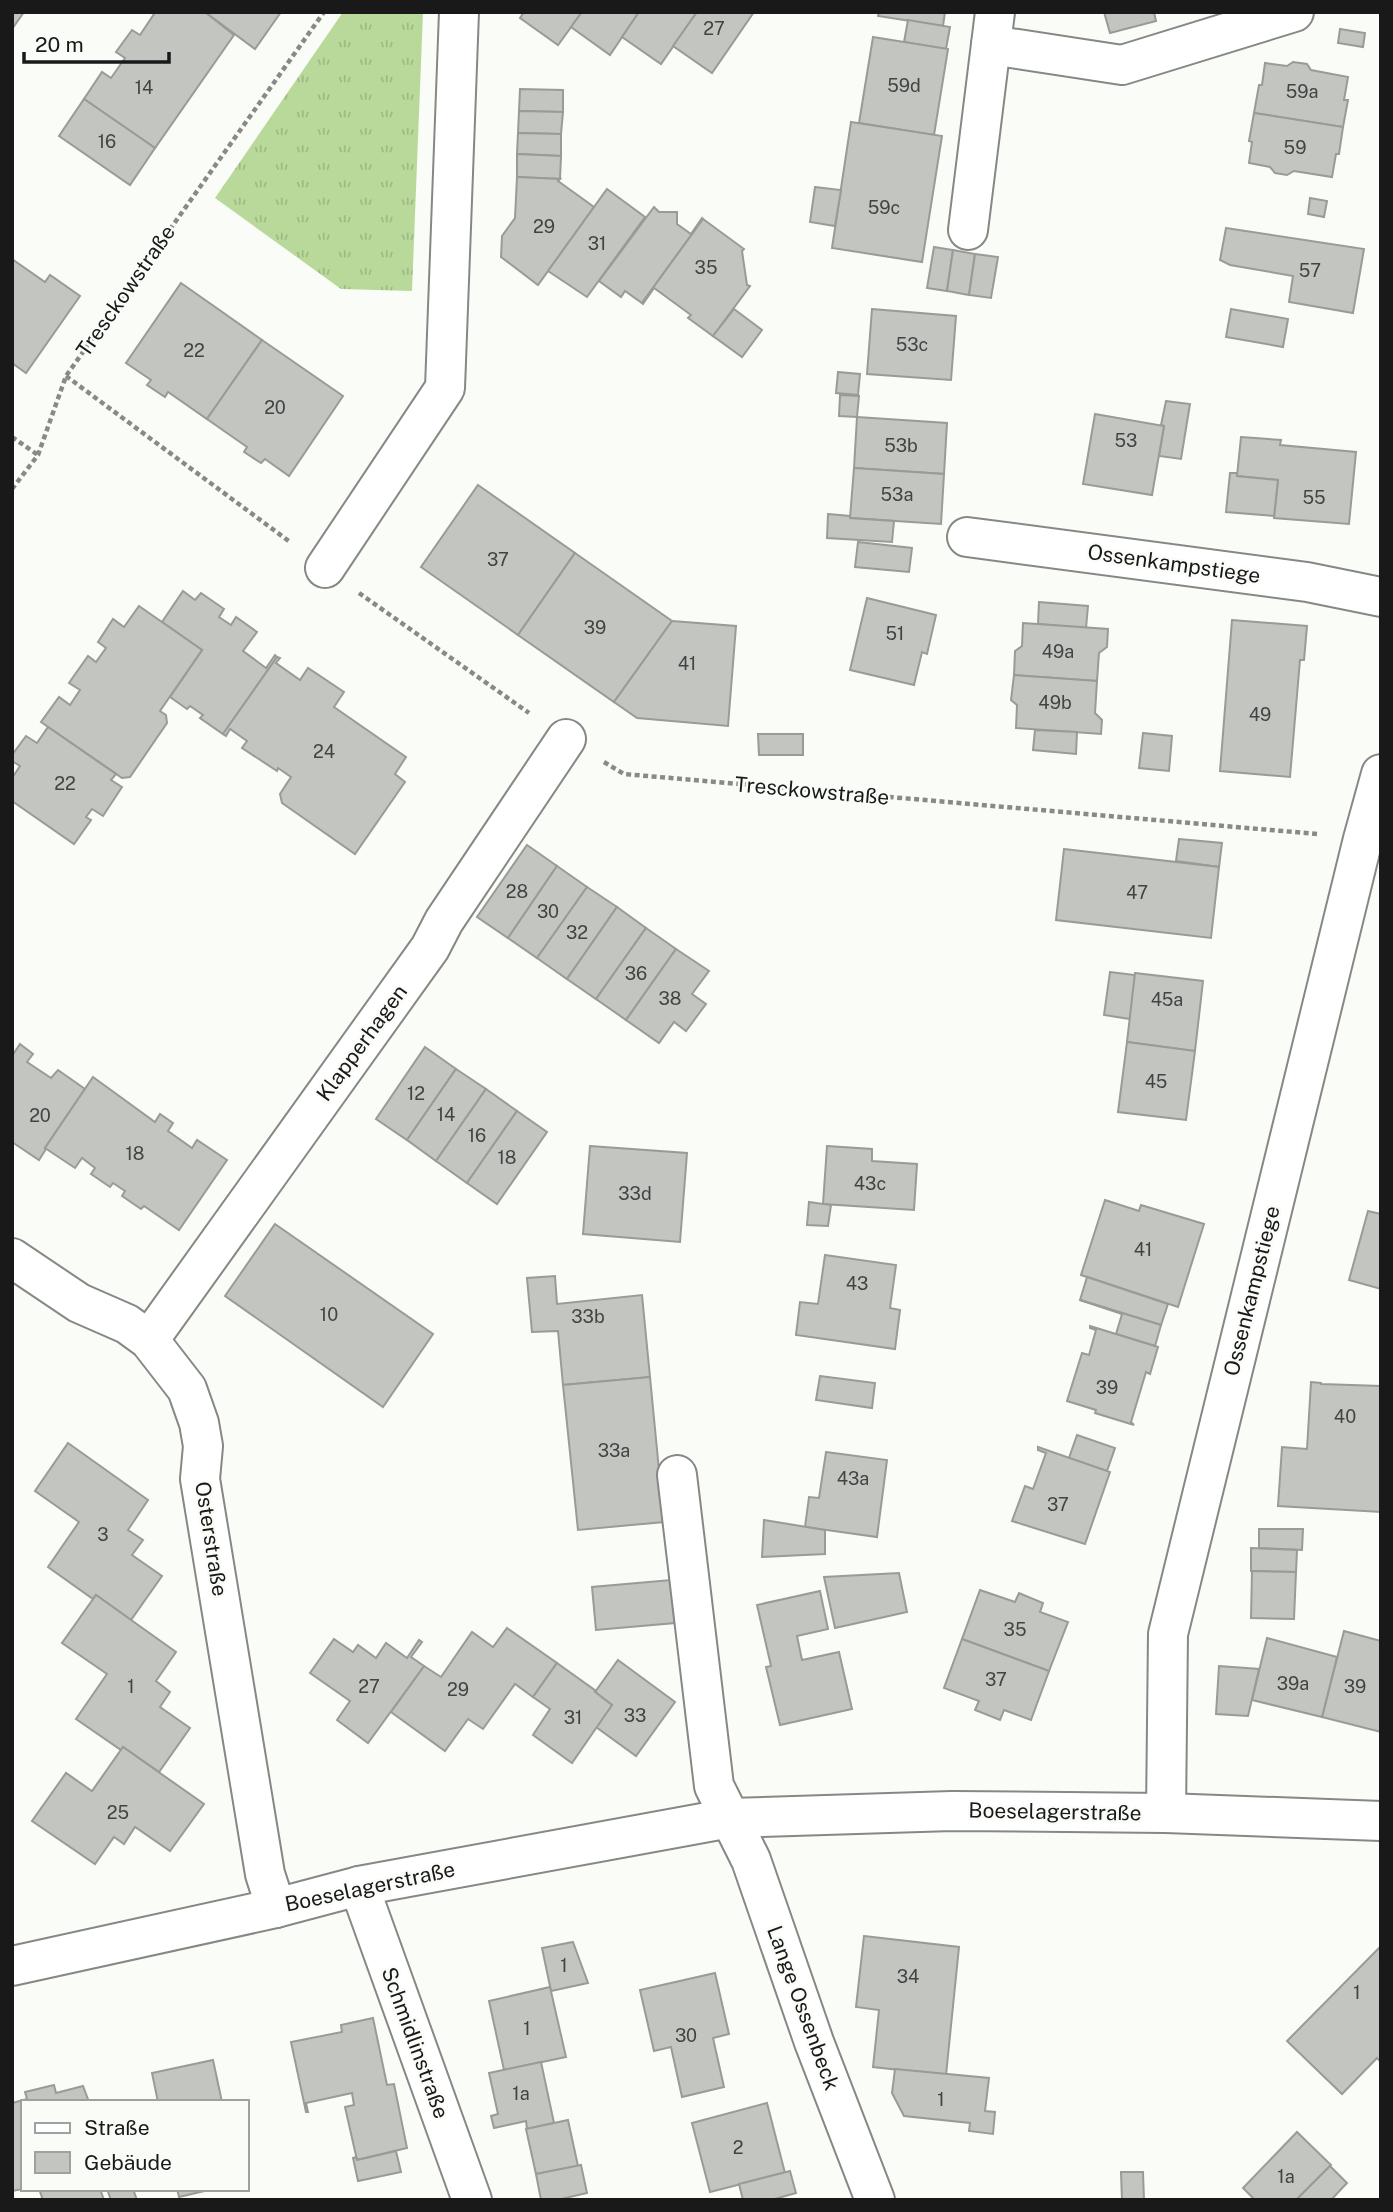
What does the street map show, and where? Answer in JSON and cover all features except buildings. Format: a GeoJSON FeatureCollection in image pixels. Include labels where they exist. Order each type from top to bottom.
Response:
{"type":"FeatureCollection","features":[{"type":"Feature","properties":{"kind":"street"},"geometry":{"type":"LineString","coordinates":[[325,568],[445,388],[459,12]]}},
{"type":"Feature","properties":{"kind":"street"},"geometry":{"type":"LineString","coordinates":[[968,230],[993,29],[1122,65],[1294,12]]}},
{"type":"Feature","properties":{"kind":"street","name":"Ossenkampstiege"},"geometry":{"type":"LineString","coordinates":[[967,537],[1307,582],[1381,597]]}},
{"type":"Feature","properties":{"kind":"street","name":"Klapperhagen"},"geometry":{"type":"LineString","coordinates":[[149,1340],[430,948],[444,921],[566,739]]}},
{"type":"Feature","properties":{"kind":"street","name":"Ossenkampstiege"},"geometry":{"type":"LineString","coordinates":[[1166,1813],[1168,1634],[1381,774]]}},
{"type":"Feature","properties":{"kind":"street","name":"Osterstraße"},"geometry":{"type":"LineString","coordinates":[[12,1258],[79,1303],[127,1324],[149,1340],[187,1389],[200,1423],[203,1446],[200,1479],[265,1874],[276,1908]]}},
{"type":"Feature","properties":{"kind":"street"},"geometry":{"type":"LineString","coordinates":[[677,1475],[714,1786],[730,1818]]}},
{"type":"Feature","properties":{"kind":"street","name":"Boeselagerstraße"},"geometry":{"type":"LineString","coordinates":[[12,1966],[276,1908],[359,1886],[730,1818],[952,1811],[1166,1813],[1381,1821]]}},
{"type":"Feature","properties":{"kind":"street","name":"Lange Ossenbeck"},"geometry":{"type":"LineString","coordinates":[[730,1818],[751,1860],[814,2042],[875,2200]]}},
{"type":"Feature","properties":{"kind":"street","name":"Schmidlinstraße"},"geometry":{"type":"LineString","coordinates":[[359,1886],[472,2200]]}},
{"type":"Feature","properties":{"kind":"path","name":"Tresckowstraße"},"geometry":{"type":"LineString","coordinates":[[324,12],[66,376],[325,568],[566,739],[624,774],[1363,839]]}},
{"type":"Feature","properties":{"kind":"path"},"geometry":{"type":"LineString","coordinates":[[12,489],[38,454],[66,376]]}},
{"type":"Feature","properties":{"kind":"path"},"geometry":{"type":"LineString","coordinates":[[12,437],[38,454]]}},
{"type":"Feature","properties":{"kind":"green space"},"geometry":{"type":"Polygon","coordinates":[[[343,12],[423,12],[412,291],[341,289],[215,198],[343,12]]]}}]}
